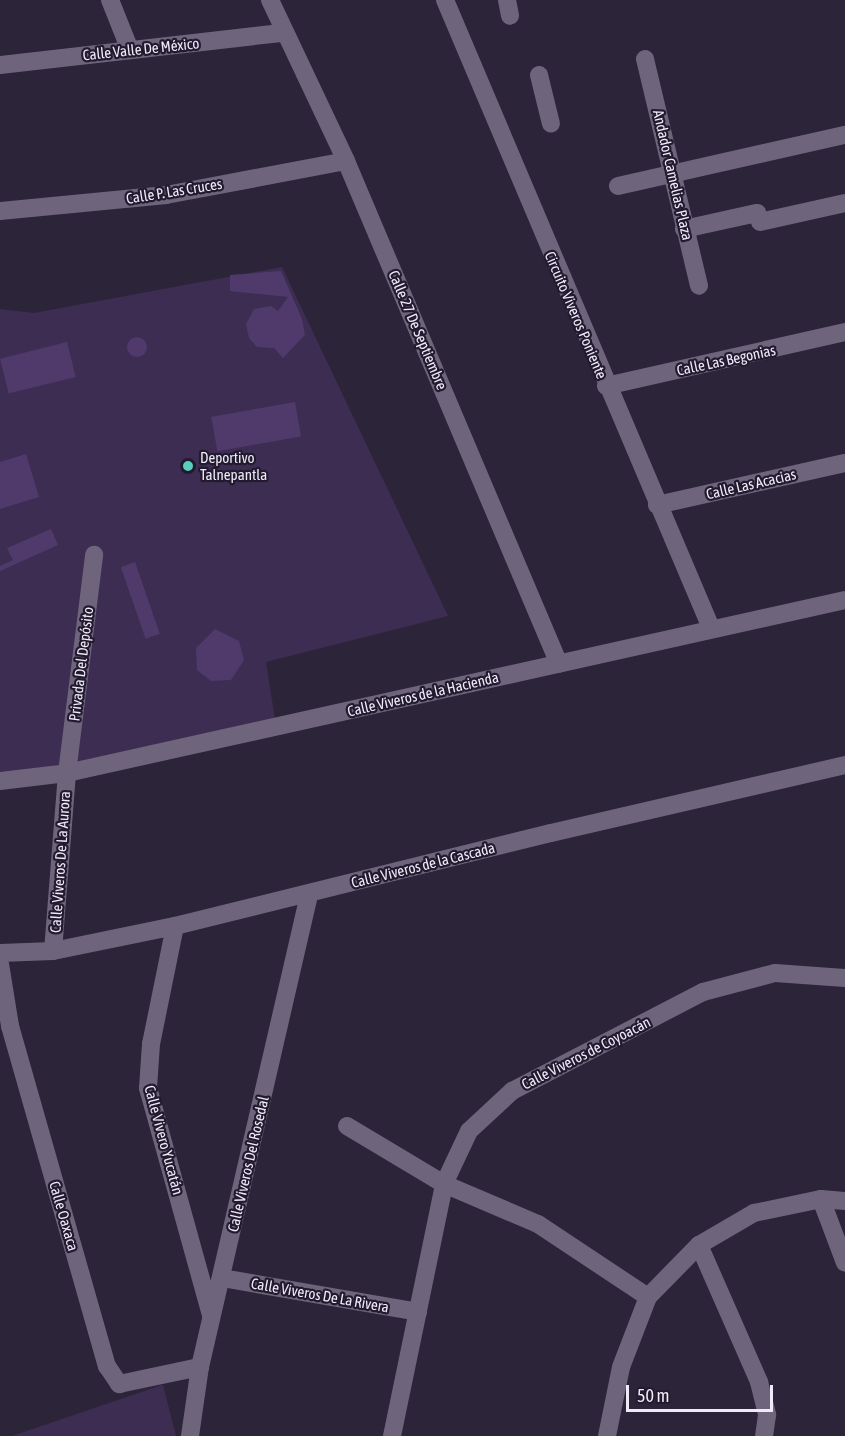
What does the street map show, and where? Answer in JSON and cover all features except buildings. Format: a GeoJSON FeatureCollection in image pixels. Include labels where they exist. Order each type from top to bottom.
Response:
{"type":"FeatureCollection","features":[{"type":"Feature","properties":{"kind":"street"},"geometry":{"type":"LineString","coordinates":[[110,0],[130,50]]}},
{"type":"Feature","properties":{"kind":"street","name":"Calle 27 De Septiembre"},"geometry":{"type":"LineString","coordinates":[[270,0],[282,33],[346,161],[559,664]]}},
{"type":"Feature","properties":{"kind":"street","name":"Circuito Viveros Poniente"},"geometry":{"type":"LineString","coordinates":[[446,0],[606,386],[711,628]]}},
{"type":"Feature","properties":{"kind":"street","name":"Calle Valle De México"},"geometry":{"type":"LineString","coordinates":[[0,64],[282,33]]}},
{"type":"Feature","properties":{"kind":"street","name":"Andador Camelias Plaza"},"geometry":{"type":"LineString","coordinates":[[645,59],[699,286]]}},
{"type":"Feature","properties":{"kind":"street"},"geometry":{"type":"LineString","coordinates":[[539,75],[551,124]]}},
{"type":"Feature","properties":{"kind":"street"},"geometry":{"type":"LineString","coordinates":[[618,186],[845,135]]}},
{"type":"Feature","properties":{"kind":"street","name":"Calle P. Las Cruces"},"geometry":{"type":"LineString","coordinates":[[0,211],[166,195],[346,161]]}},
{"type":"Feature","properties":{"kind":"street"},"geometry":{"type":"LineString","coordinates":[[684,229],[845,202]]}},
{"type":"Feature","properties":{"kind":"street","name":"Calle Las Begonias"},"geometry":{"type":"LineString","coordinates":[[606,386],[845,332]]}},
{"type":"Feature","properties":{"kind":"street","name":"Calle Las Acacias"},"geometry":{"type":"LineString","coordinates":[[657,505],[845,463]]}},
{"type":"Feature","properties":{"kind":"street","name":"Privada Del Depósito"},"geometry":{"type":"LineString","coordinates":[[67,773],[94,555]]}},
{"type":"Feature","properties":{"kind":"street","name":"Calle Viveros de la Hacienda"},"geometry":{"type":"LineString","coordinates":[[0,781],[67,773],[845,600]]}},
{"type":"Feature","properties":{"kind":"street","name":"Calle Viveros de la Cascada"},"geometry":{"type":"LineString","coordinates":[[0,953],[53,951],[175,926],[845,765]]}},
{"type":"Feature","properties":{"kind":"street","name":"Calle Viveros De La Aurora"},"geometry":{"type":"LineString","coordinates":[[53,951],[67,773]]}},
{"type":"Feature","properties":{"kind":"street","name":"Calle Viveros Del Rosedal"},"geometry":{"type":"LineString","coordinates":[[190,1436],[200,1367],[309,893]]}},
{"type":"Feature","properties":{"kind":"street","name":"Calle Vivero Yucatán"},"geometry":{"type":"LineString","coordinates":[[175,926],[151,1044],[148,1088],[212,1317]]}},
{"type":"Feature","properties":{"kind":"street","name":"Calle Oaxaca"},"geometry":{"type":"LineString","coordinates":[[0,964],[10,1026],[107,1366],[119,1384],[200,1367]]}},
{"type":"Feature","properties":{"kind":"street","name":"Calle Viveros de Coyoacán"},"geometry":{"type":"LineString","coordinates":[[392,1436],[444,1184],[469,1131],[512,1091],[703,992],[775,973],[845,978]]}},
{"type":"Feature","properties":{"kind":"street"},"geometry":{"type":"LineString","coordinates":[[347,1126],[444,1184],[538,1224],[648,1297]]}},
{"type":"Feature","properties":{"kind":"street"},"geometry":{"type":"LineString","coordinates":[[607,1436],[621,1367],[648,1297],[699,1245],[754,1213],[821,1198],[845,1201]]}},
{"type":"Feature","properties":{"kind":"street"},"geometry":{"type":"LineString","coordinates":[[821,1198],[845,1263]]}},
{"type":"Feature","properties":{"kind":"street"},"geometry":{"type":"LineString","coordinates":[[699,1245],[759,1382],[767,1415],[764,1436]]}},
{"type":"Feature","properties":{"kind":"street","name":"Calle Viveros De La Rivera"},"geometry":{"type":"LineString","coordinates":[[222,1278],[418,1312]]}},
{"type":"Feature","properties":{"kind":"shaded area","name":"Deportivo Talnepantla"},"geometry":{"type":"Polygon","coordinates":[[[282,267],[448,616],[266,662],[275,719],[83,761],[0,775],[0,309],[34,313],[282,267]]]}},
{"type":"Feature","properties":{"kind":"shaded area"},"geometry":{"type":"Polygon","coordinates":[[[162,1385],[176,1436],[12,1436],[162,1385]]]}},
{"type":"Feature","properties":{"kind":"place","name":"Deportivo Talnepantla"},"geometry":{"type":"Point","coordinates":[188,466]}}]}
